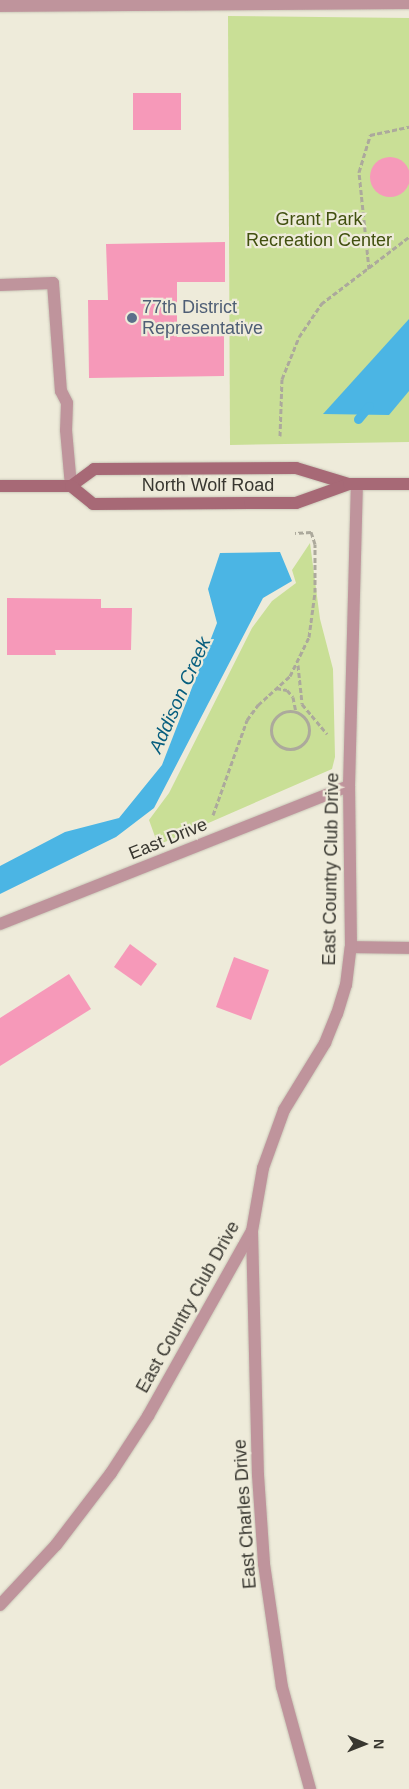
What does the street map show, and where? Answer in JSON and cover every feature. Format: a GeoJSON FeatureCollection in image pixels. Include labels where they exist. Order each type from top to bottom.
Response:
{"type":"FeatureCollection","features":[{"type":"Feature","properties":{"kind":"main road","name":"North Wolf Road"},"geometry":{"type":"LineString","coordinates":[[353,484],[296,502],[250,503],[93,504],[71,486],[94,469],[296,468],[353,484],[409,484]]}},
{"type":"Feature","properties":{"kind":"main road"},"geometry":{"type":"LineString","coordinates":[[0,486],[71,486]]}},
{"type":"Feature","properties":{"kind":"street"},"geometry":{"type":"LineString","coordinates":[[0,6],[46,2],[409,3]]}},
{"type":"Feature","properties":{"kind":"street"},"geometry":{"type":"LineString","coordinates":[[0,285],[53,283],[61,391],[67,404],[66,430],[71,486]]}},
{"type":"Feature","properties":{"kind":"street","name":"East Country Club Drive"},"geometry":{"type":"LineString","coordinates":[[0,1605],[56,1545],[111,1473],[148,1416],[252,1232],[263,1168],[284,1110],[325,1043],[337,1014],[346,985],[351,947],[349,786],[353,484]]}},
{"type":"Feature","properties":{"kind":"street","name":"East Drive"},"geometry":{"type":"LineString","coordinates":[[0,924],[349,786]]}},
{"type":"Feature","properties":{"kind":"street"},"geometry":{"type":"LineString","coordinates":[[351,947],[409,948]]}},
{"type":"Feature","properties":{"kind":"street","name":"East Charles Drive"},"geometry":{"type":"LineString","coordinates":[[252,1232],[257,1466],[264,1564],[282,1687],[310,1789]]}},
{"type":"Feature","properties":{"kind":"path"},"geometry":{"type":"LineString","coordinates":[[369,270],[359,172],[370,135],[409,127]]}},
{"type":"Feature","properties":{"kind":"path"},"geometry":{"type":"LineString","coordinates":[[280,436],[282,379],[299,337],[321,304],[369,270],[397,243],[409,237]]}},
{"type":"Feature","properties":{"kind":"path"},"geometry":{"type":"LineString","coordinates":[[206,843],[247,720],[298,665],[309,638],[316,567],[311,532],[296,533]]}},
{"type":"Feature","properties":{"kind":"path"},"geometry":{"type":"LineString","coordinates":[[298,665],[302,704],[332,743],[350,758]]}},
{"type":"Feature","properties":{"kind":"path"},"geometry":{"type":"LineString","coordinates":[[276,688],[287,690],[293,697],[296,712],[308,724]]}},
{"type":"Feature","properties":{"kind":"path"},"geometry":{"type":"LineString","coordinates":[[296,712],[283,712],[273,720],[271,731],[275,742],[291,749],[302,745],[308,737],[308,724],[312,718]]}},
{"type":"Feature","properties":{"kind":"green space","name":"Grant Park Recreation Center"},"geometry":{"type":"Polygon","coordinates":[[[228,16],[409,18],[409,442],[230,445],[228,16]]]}},
{"type":"Feature","properties":{"kind":"green space"},"geometry":{"type":"Polygon","coordinates":[[[310,543],[320,619],[333,669],[335,757],[332,769],[158,845],[149,820],[169,793],[252,628],[272,601],[296,583],[292,570],[310,543]]]}},
{"type":"Feature","properties":{"kind":"water"},"geometry":{"type":"Polygon","coordinates":[[[409,319],[409,391],[389,415],[323,414],[409,319]]]}},
{"type":"Feature","properties":{"kind":"water"},"geometry":{"type":"Polygon","coordinates":[[[280,552],[292,581],[263,598],[154,808],[116,837],[0,894],[0,866],[65,832],[119,818],[162,765],[217,623],[208,589],[220,553],[280,552]]]}},
{"type":"Feature","properties":{"kind":"building"},"geometry":{"type":"Polygon","coordinates":[[[133,93],[181,93],[181,130],[133,130],[133,93]]]}},
{"type":"Feature","properties":{"kind":"building"},"geometry":{"type":"Polygon","coordinates":[[[394,157],[401,160],[407,166],[410,177],[409,185],[401,194],[394,197],[386,197],[379,194],[371,185],[370,173],[373,166],[382,158],[394,157]]]}},
{"type":"Feature","properties":{"kind":"building","name":"77th District Representative"},"geometry":{"type":"Polygon","coordinates":[[[225,242],[225,282],[177,282],[177,337],[224,336],[224,376],[89,378],[88,300],[108,300],[106,244],[225,242]]]}},
{"type":"Feature","properties":{"kind":"building"},"geometry":{"type":"Polygon","coordinates":[[[7,598],[101,599],[101,608],[132,608],[131,650],[55,650],[56,655],[7,655],[7,598]]]}},
{"type":"Feature","properties":{"kind":"building"},"geometry":{"type":"Polygon","coordinates":[[[130,944],[157,964],[141,986],[114,967],[130,944]]]}},
{"type":"Feature","properties":{"kind":"building"},"geometry":{"type":"Polygon","coordinates":[[[234,957],[269,970],[251,1020],[216,1007],[234,957]]]}},
{"type":"Feature","properties":{"kind":"building"},"geometry":{"type":"Polygon","coordinates":[[[69,974],[91,1009],[0,1066],[0,1018],[69,974]]]}},
{"type":"Feature","properties":{"kind":"waterway","name":"Addison Creek"},"geometry":{"type":"LineString","coordinates":[[358,419],[369,406]]}},
{"type":"Feature","properties":{"kind":"place","name":"77th District Representative"},"geometry":{"type":"Point","coordinates":[132,318]}}]}
